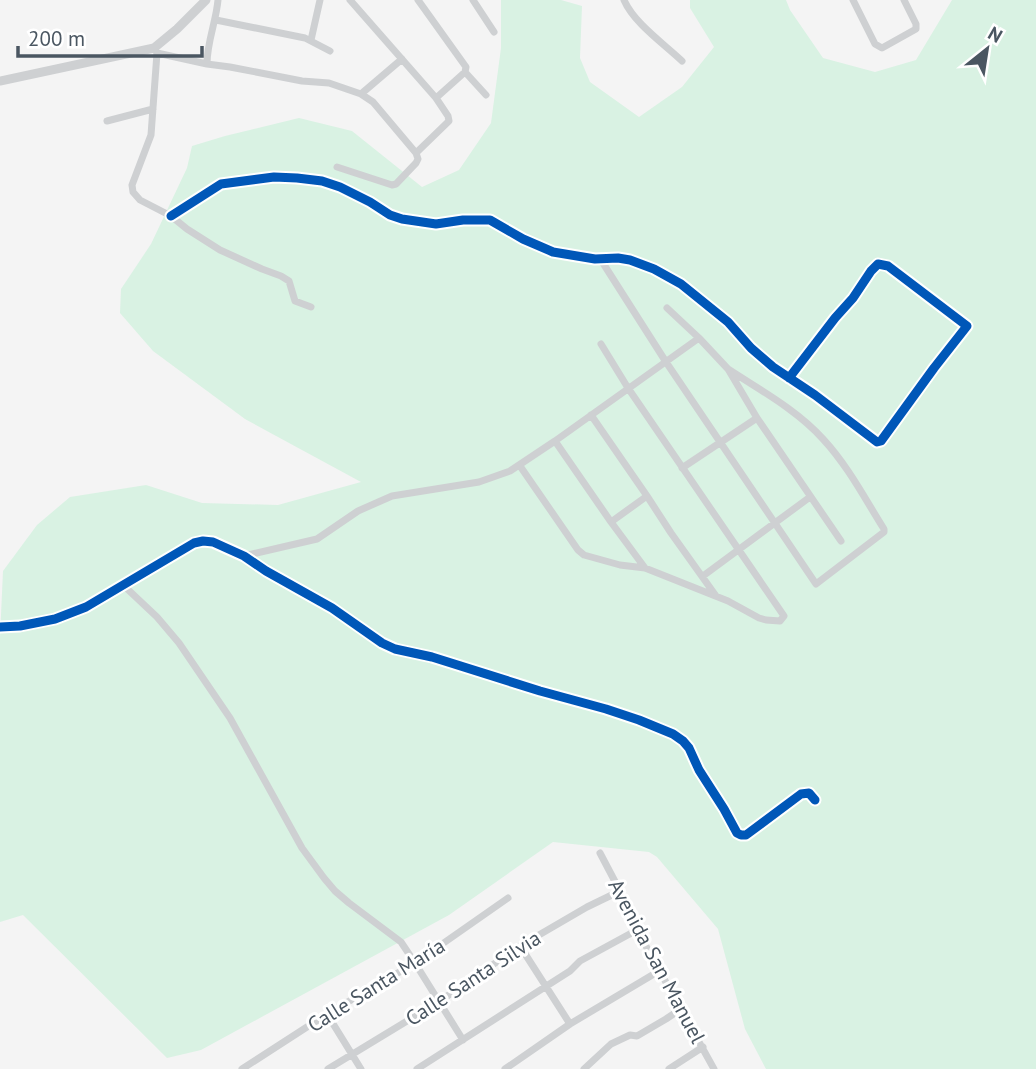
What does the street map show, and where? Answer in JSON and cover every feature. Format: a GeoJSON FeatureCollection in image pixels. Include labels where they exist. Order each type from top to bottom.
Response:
{"type":"FeatureCollection","features":[{"type":"Feature","properties":{"kind":"street"},"geometry":{"type":"LineString","coordinates":[[206,0],[155,51],[149,141],[132,190],[140,200],[171,216],[220,250],[281,275],[289,281],[295,301],[311,307]]}},
{"type":"Feature","properties":{"kind":"street"},"geometry":{"type":"LineString","coordinates":[[206,64],[218,0]]}},
{"type":"Feature","properties":{"kind":"street"},"geometry":{"type":"LineString","coordinates":[[311,40],[320,0]]}},
{"type":"Feature","properties":{"kind":"street"},"geometry":{"type":"LineString","coordinates":[[350,0],[436,98],[448,116],[449,121],[416,153]]}},
{"type":"Feature","properties":{"kind":"street"},"geometry":{"type":"LineString","coordinates":[[418,0],[466,67],[465,72],[436,98]]}},
{"type":"Feature","properties":{"kind":"street"},"geometry":{"type":"LineString","coordinates":[[473,0],[494,32]]}},
{"type":"Feature","properties":{"kind":"street"},"geometry":{"type":"LineString","coordinates":[[624,0],[636,20],[682,61]]}},
{"type":"Feature","properties":{"kind":"street"},"geometry":{"type":"LineString","coordinates":[[853,0],[875,44],[882,48],[916,29],[904,0]]}},
{"type":"Feature","properties":{"kind":"street"},"geometry":{"type":"LineString","coordinates":[[216,20],[311,40],[330,51]]}},
{"type":"Feature","properties":{"kind":"street"},"geometry":{"type":"LineString","coordinates":[[0,81],[155,51],[206,64],[329,83],[361,94],[373,102],[416,153],[416,163],[392,185],[337,167]]}},
{"type":"Feature","properties":{"kind":"street"},"geometry":{"type":"LineString","coordinates":[[361,94],[402,59]]}},
{"type":"Feature","properties":{"kind":"street"},"geometry":{"type":"LineString","coordinates":[[465,72],[486,95]]}},
{"type":"Feature","properties":{"kind":"street"},"geometry":{"type":"LineString","coordinates":[[107,121],[153,110]]}},
{"type":"Feature","properties":{"kind":"street"},"geometry":{"type":"LineString","coordinates":[[171,216],[221,184],[274,177],[297,178],[322,181],[344,188],[390,215],[402,219],[436,224],[490,220],[546,250],[588,259],[630,260],[674,279],[718,314],[751,348],[789,378],[816,395],[877,442],[881,441],[967,326],[888,266],[878,264],[789,378]]}},
{"type":"Feature","properties":{"kind":"street"},"geometry":{"type":"LineString","coordinates":[[601,260],[666,362],[816,584],[884,532],[884,529],[840,460],[822,438],[798,416],[728,369]]}},
{"type":"Feature","properties":{"kind":"street"},"geometry":{"type":"LineString","coordinates":[[667,308],[728,369],[757,418],[841,541]]}},
{"type":"Feature","properties":{"kind":"street"},"geometry":{"type":"LineString","coordinates":[[244,556],[317,539],[358,511],[392,496],[479,482],[520,466],[699,338]]}},
{"type":"Feature","properties":{"kind":"street"},"geometry":{"type":"LineString","coordinates":[[520,466],[584,555],[620,565],[645,568],[716,596],[766,620],[780,621],[784,616],[628,388],[601,344]]}},
{"type":"Feature","properties":{"kind":"street"},"geometry":{"type":"LineString","coordinates":[[591,415],[716,596]]}},
{"type":"Feature","properties":{"kind":"street"},"geometry":{"type":"LineString","coordinates":[[682,468],[757,418]]}},
{"type":"Feature","properties":{"kind":"street"},"geometry":{"type":"LineString","coordinates":[[555,441],[645,568]]}},
{"type":"Feature","properties":{"kind":"street"},"geometry":{"type":"LineString","coordinates":[[611,522],[647,496]]}},
{"type":"Feature","properties":{"kind":"street"},"geometry":{"type":"LineString","coordinates":[[703,576],[810,497]]}},
{"type":"Feature","properties":{"kind":"street"},"geometry":{"type":"LineString","coordinates":[[0,627],[55,619],[86,607],[194,542],[213,542],[244,556],[395,649],[432,657],[606,709],[673,734],[689,748],[699,770],[737,833],[741,835],[746,835],[801,794],[808,793],[816,800]]}},
{"type":"Feature","properties":{"kind":"street"},"geometry":{"type":"LineString","coordinates":[[122,584],[172,635],[230,718],[302,848],[324,878],[349,903],[401,942],[463,1040]]}},
{"type":"Feature","properties":{"kind":"street","name":"Avenida San Manuel"},"geometry":{"type":"LineString","coordinates":[[600,853],[636,930],[714,1069]]}},
{"type":"Feature","properties":{"kind":"street","name":"Calle Santa Silvia"},"geometry":{"type":"LineString","coordinates":[[328,1069],[440,1002],[520,946],[620,891]]}},
{"type":"Feature","properties":{"kind":"street","name":"Calle Santa María"},"geometry":{"type":"LineString","coordinates":[[244,1069],[327,1014],[415,963],[508,898]]}},
{"type":"Feature","properties":{"kind":"street"},"geometry":{"type":"LineString","coordinates":[[417,1069],[570,971],[580,961],[636,930]]}},
{"type":"Feature","properties":{"kind":"street"},"geometry":{"type":"LineString","coordinates":[[520,946],[570,1024]]}},
{"type":"Feature","properties":{"kind":"street"},"geometry":{"type":"LineString","coordinates":[[505,1069],[570,1024],[659,971]]}},
{"type":"Feature","properties":{"kind":"street"},"geometry":{"type":"LineString","coordinates":[[584,1069],[611,1044],[630,1035],[637,1036],[681,1009]]}},
{"type":"Feature","properties":{"kind":"street"},"geometry":{"type":"LineString","coordinates":[[327,1014],[361,1069]]}},
{"type":"Feature","properties":{"kind":"street"},"geometry":{"type":"LineString","coordinates":[[669,1069],[703,1047]]}},
{"type":"Feature","properties":{"kind":"green space"},"geometry":{"type":"Polygon","coordinates":[[[501,0],[561,0],[582,6],[580,58],[590,82],[639,117],[682,87],[714,47],[690,8],[690,0],[786,0],[823,58],[875,72],[916,60],[952,0],[1036,0],[1036,1069],[766,1069],[745,1029],[718,929],[657,857],[649,852],[553,842],[449,915],[201,1050],[167,1058],[23,915],[0,922],[0,637],[3,571],[37,525],[70,497],[146,485],[202,503],[278,505],[361,482],[245,419],[153,351],[120,313],[121,289],[151,244],[187,168],[192,146],[299,118],[352,131],[422,187],[459,170],[491,123],[501,48],[501,0]]]}},
{"type":"Feature","properties":{"kind":"cycle path"},"geometry":{"type":"LineString","coordinates":[[171,216],[221,184],[274,177],[297,178],[322,181],[340,187],[402,219],[436,224],[490,220],[553,252],[595,259],[630,260],[681,284],[728,322],[751,348],[773,367],[877,442],[881,441],[967,326],[888,266],[878,264],[789,378]]}},
{"type":"Feature","properties":{"kind":"cycle path"},"geometry":{"type":"LineString","coordinates":[[0,627],[55,619],[86,607],[194,543],[213,542],[244,556],[395,649],[432,657],[606,709],[673,734],[689,748],[699,770],[737,833],[741,835],[746,835],[801,794],[809,793],[815,800]]}}]}
